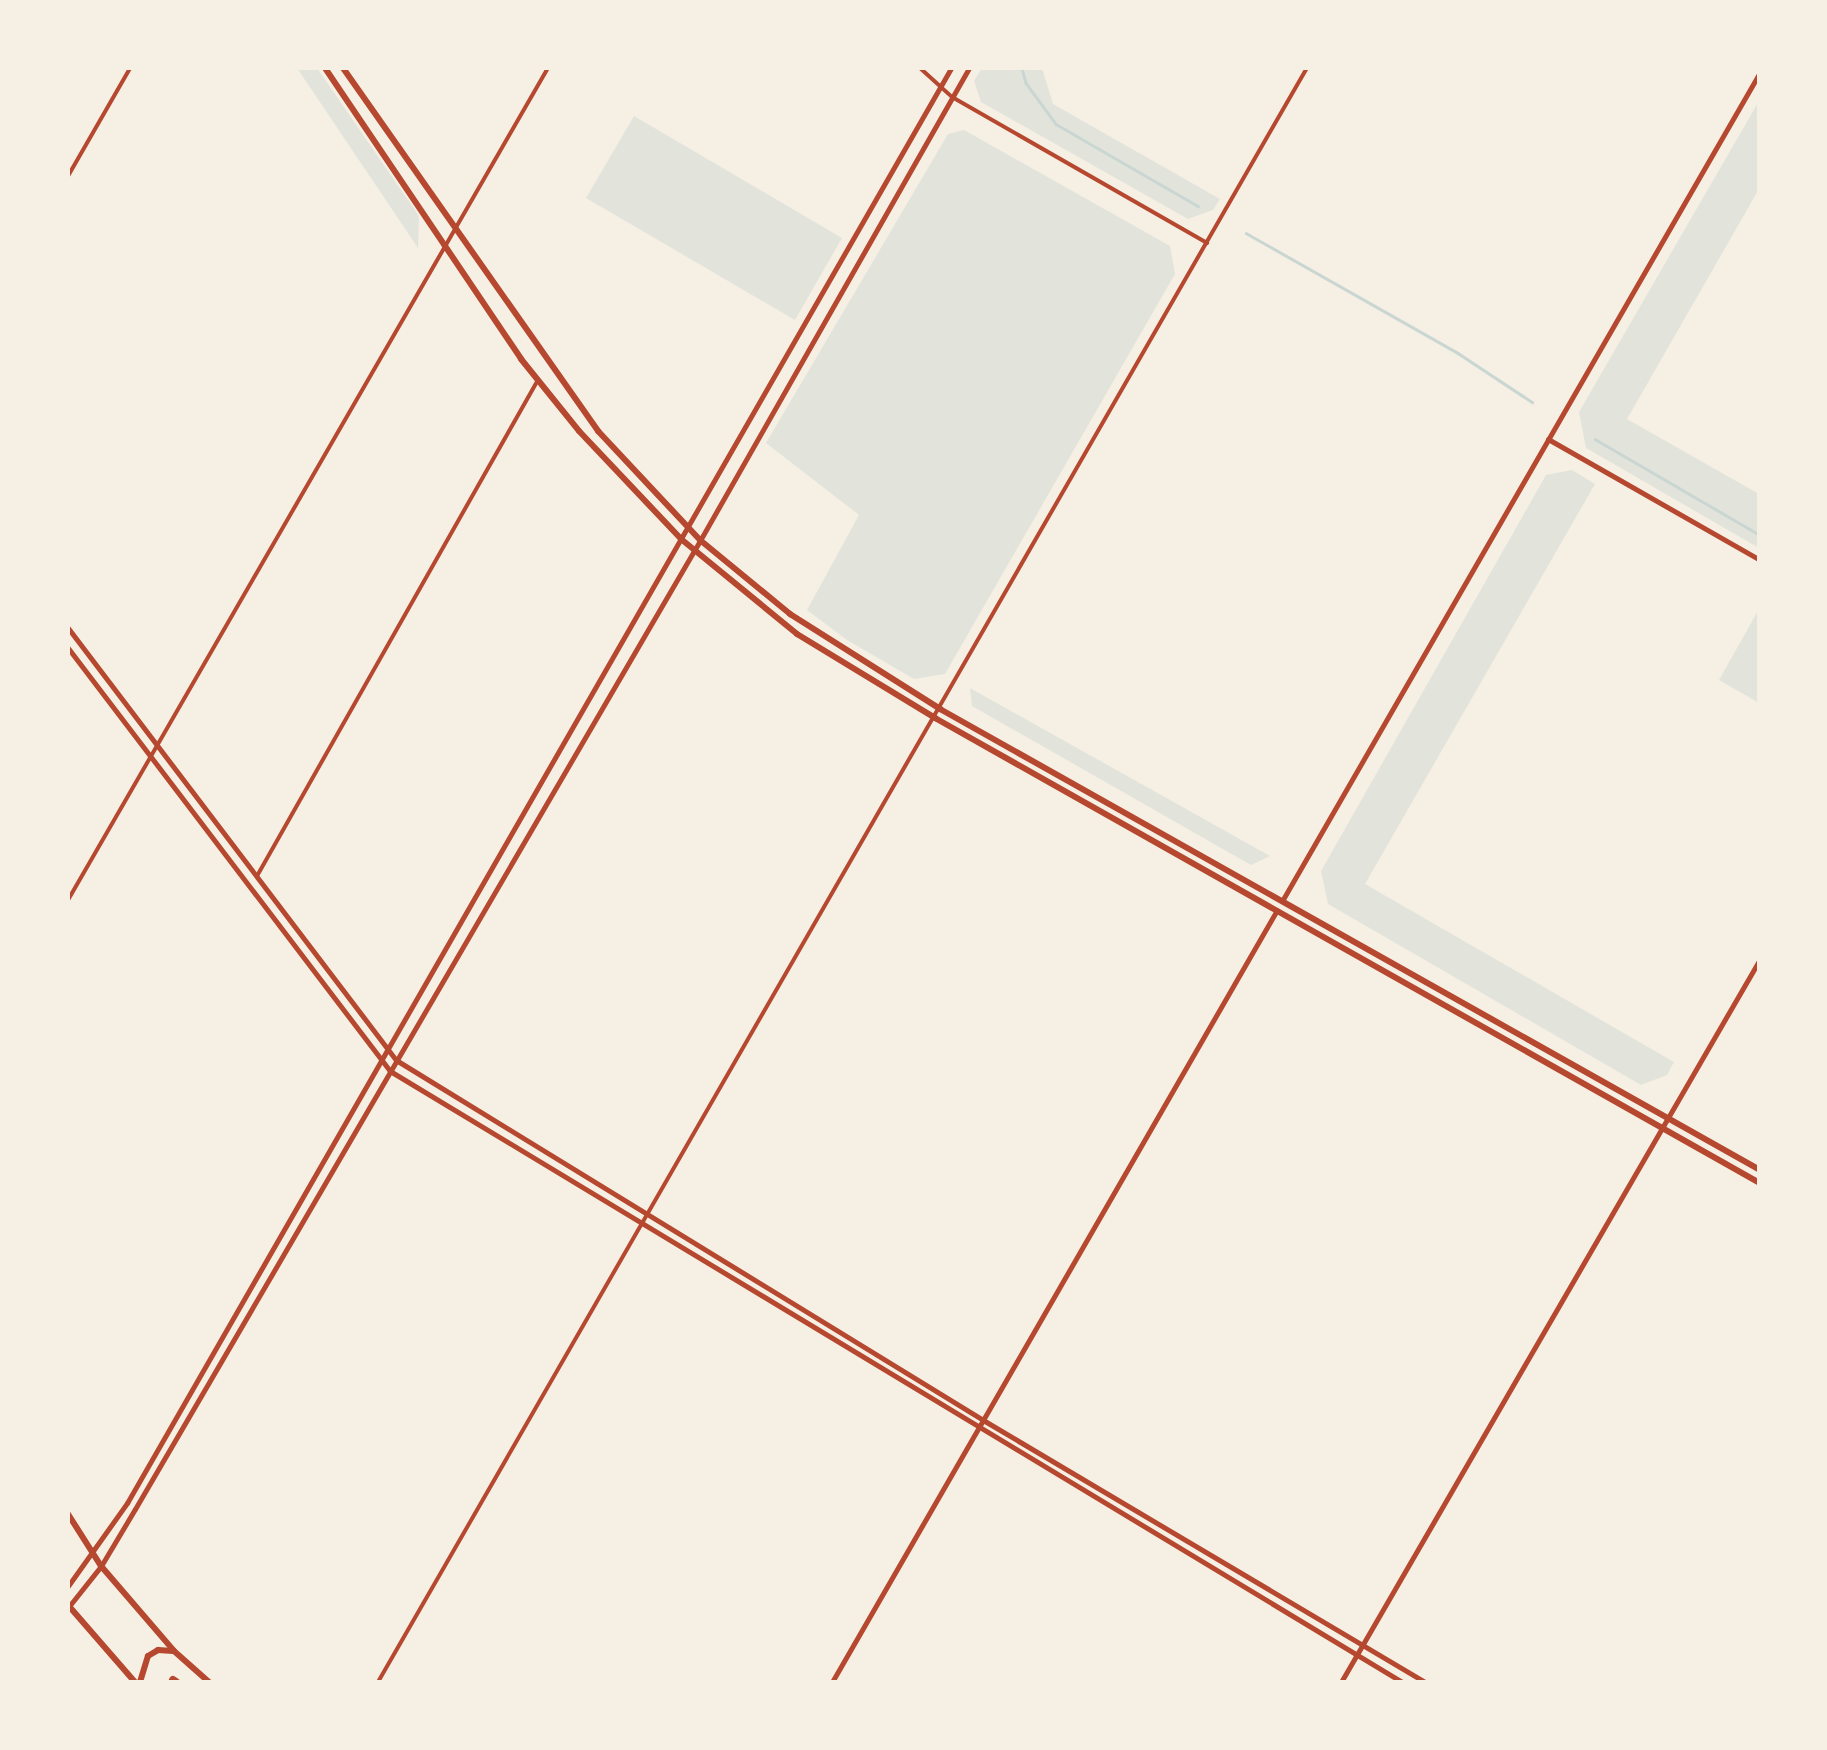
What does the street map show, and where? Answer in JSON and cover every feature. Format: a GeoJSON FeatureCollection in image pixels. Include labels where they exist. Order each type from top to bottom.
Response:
{"type":"FeatureCollection","features":[{"type":"Feature","properties":{"kind":"main road"},"geometry":{"type":"LineString","coordinates":[[325,68],[444,248],[538,380],[627,486],[681,539],[797,634],[935,718],[1760,1183]]}},
{"type":"Feature","properties":{"kind":"main road"},"geometry":{"type":"LineString","coordinates":[[343,68],[598,431],[700,540],[790,614],[940,708],[1760,1170]]}},
{"type":"Feature","properties":{"kind":"main road"},"geometry":{"type":"LineString","coordinates":[[68,1514],[101,1566],[174,1651],[209,1682]]}},
{"type":"Feature","properties":{"kind":"main road"},"geometry":{"type":"LineString","coordinates":[[68,1606],[138,1682],[148,1656],[158,1650],[174,1651]]}},
{"type":"Feature","properties":{"kind":"street"},"geometry":{"type":"LineString","coordinates":[[68,176],[130,68]]}},
{"type":"Feature","properties":{"kind":"street"},"geometry":{"type":"LineString","coordinates":[[68,900],[548,68]]}},
{"type":"Feature","properties":{"kind":"street"},"geometry":{"type":"LineString","coordinates":[[920,68],[952,98],[1207,243]]}},
{"type":"Feature","properties":{"kind":"street"},"geometry":{"type":"LineString","coordinates":[[68,1586],[127,1503],[951,68]]}},
{"type":"Feature","properties":{"kind":"street"},"geometry":{"type":"LineString","coordinates":[[68,1606],[101,1566],[694,551],[969,68]]}},
{"type":"Feature","properties":{"kind":"street"},"geometry":{"type":"LineString","coordinates":[[378,1682],[1307,68]]}},
{"type":"Feature","properties":{"kind":"street"},"geometry":{"type":"LineString","coordinates":[[832,1682],[1760,72]]}},
{"type":"Feature","properties":{"kind":"street"},"geometry":{"type":"LineString","coordinates":[[256,877],[538,380]]}},
{"type":"Feature","properties":{"kind":"street"},"geometry":{"type":"LineString","coordinates":[[1548,439],[1760,560]]}},
{"type":"Feature","properties":{"kind":"street"},"geometry":{"type":"LineString","coordinates":[[68,628],[396,1060],[983,1420],[1425,1682]]}},
{"type":"Feature","properties":{"kind":"street"},"geometry":{"type":"LineString","coordinates":[[68,648],[390,1071],[1402,1682]]}},
{"type":"Feature","properties":{"kind":"street"},"geometry":{"type":"LineString","coordinates":[[1341,1682],[1760,959]]}},
{"type":"Feature","properties":{"kind":"shaded area"},"geometry":{"type":"Polygon","coordinates":[[[297,68],[317,68],[419,216],[418,248],[297,68]]]}},
{"type":"Feature","properties":{"kind":"shaded area"},"geometry":{"type":"Polygon","coordinates":[[[982,68],[1042,68],[1053,104],[1220,199],[1213,210],[1188,219],[981,102],[974,81],[982,68]]]}},
{"type":"Feature","properties":{"kind":"shaded area"},"geometry":{"type":"Polygon","coordinates":[[[1759,101],[1759,189],[1627,419],[1759,494],[1759,548],[1586,448],[1579,412],[1759,101]]]}},
{"type":"Feature","properties":{"kind":"shaded area"},"geometry":{"type":"Polygon","coordinates":[[[634,116],[842,238],[795,320],[586,198],[634,116]]]}},
{"type":"Feature","properties":{"kind":"shaded area"},"geometry":{"type":"Polygon","coordinates":[[[964,130],[1170,246],[1175,274],[945,674],[914,679],[847,640],[807,610],[859,515],[766,443],[948,134],[964,130]]]}},
{"type":"Feature","properties":{"kind":"shaded area"},"geometry":{"type":"Polygon","coordinates":[[[1572,470],[1595,484],[1365,884],[1674,1062],[1667,1075],[1641,1085],[1328,904],[1321,871],[1546,475],[1572,470]]]}},
{"type":"Feature","properties":{"kind":"shaded area"},"geometry":{"type":"Polygon","coordinates":[[[1759,609],[1759,703],[1719,680],[1759,609]]]}},
{"type":"Feature","properties":{"kind":"shaded area"},"geometry":{"type":"Polygon","coordinates":[[[970,688],[1270,856],[1251,865],[972,706],[970,688]]]}},
{"type":"Feature","properties":{"kind":"waterway"},"geometry":{"type":"LineString","coordinates":[[1022,68],[1026,83],[1056,124],[1198,206]]}},
{"type":"Feature","properties":{"kind":"waterway"},"geometry":{"type":"LineString","coordinates":[[1246,233],[1458,353],[1532,402]]}},
{"type":"Feature","properties":{"kind":"waterway"},"geometry":{"type":"LineString","coordinates":[[1595,439],[1760,535]]}}]}
